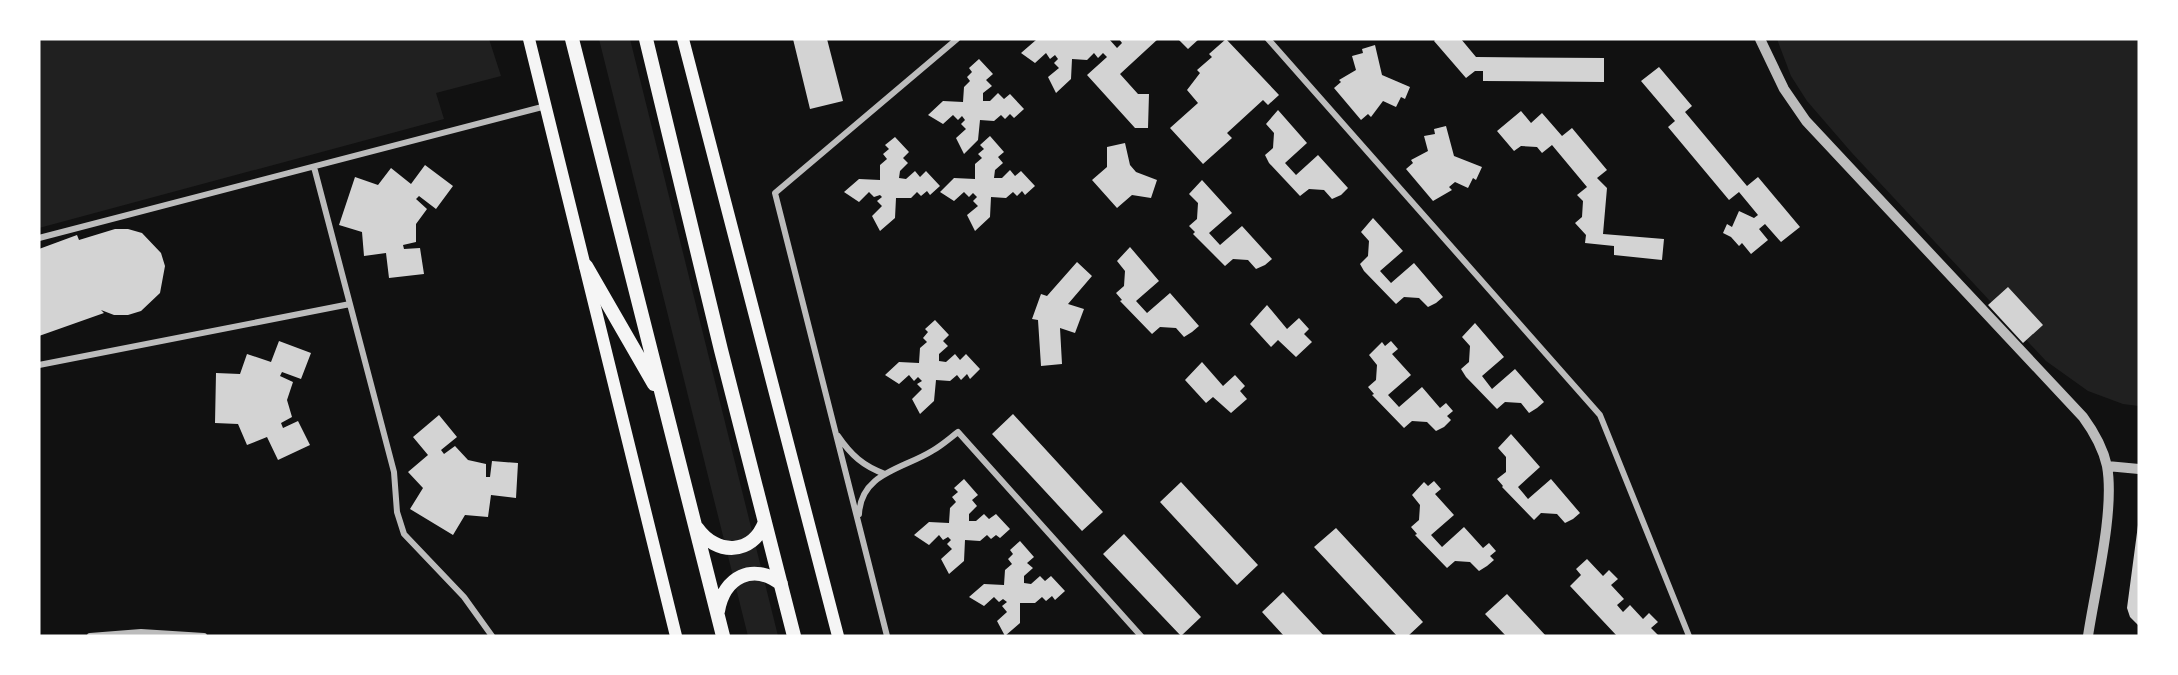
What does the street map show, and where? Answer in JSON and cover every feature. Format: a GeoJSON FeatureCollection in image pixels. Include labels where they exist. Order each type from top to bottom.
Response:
{"type":"FeatureCollection","features":[{"type":"Feature","properties":{"kind":"main road"},"geometry":{"type":"LineString","coordinates":[[529,39],[676,636]]}},
{"type":"Feature","properties":{"kind":"main road"},"geometry":{"type":"LineString","coordinates":[[572,39],[723,636]]}},
{"type":"Feature","properties":{"kind":"main road"},"geometry":{"type":"LineString","coordinates":[[646,39],[794,636]]}},
{"type":"Feature","properties":{"kind":"main road"},"geometry":{"type":"LineString","coordinates":[[684,39],[838,636]]}},
{"type":"Feature","properties":{"kind":"main road"},"geometry":{"type":"LineString","coordinates":[[586,266],[662,398]]}},
{"type":"Feature","properties":{"kind":"main road"},"geometry":{"type":"LineString","coordinates":[[694,524],[712,544],[735,549],[754,540],[765,522]]}},
{"type":"Feature","properties":{"kind":"main road"},"geometry":{"type":"LineString","coordinates":[[717,613],[724,590],[741,575],[762,573],[781,584]]}},
{"type":"Feature","properties":{"kind":"street"},"geometry":{"type":"LineString","coordinates":[[887,636],[775,193],[957,39]]}},
{"type":"Feature","properties":{"kind":"street"},"geometry":{"type":"LineString","coordinates":[[1268,39],[1600,415],[1689,636]]}},
{"type":"Feature","properties":{"kind":"street"},"geometry":{"type":"LineString","coordinates":[[1760,39],[1784,89],[1806,121],[2083,417],[2100,443],[2106,466],[2108,509],[2088,636]]}},
{"type":"Feature","properties":{"kind":"street"},"geometry":{"type":"LineString","coordinates":[[39,238],[546,106]]}},
{"type":"Feature","properties":{"kind":"street"},"geometry":{"type":"LineString","coordinates":[[314,167],[394,472],[397,512],[404,534],[464,597],[492,636]]}},
{"type":"Feature","properties":{"kind":"street"},"geometry":{"type":"LineString","coordinates":[[39,364],[350,304]]}},
{"type":"Feature","properties":{"kind":"street"},"geometry":{"type":"LineString","coordinates":[[858,521],[860,500],[871,484],[885,474],[932,451],[958,432],[1141,636]]}},
{"type":"Feature","properties":{"kind":"street"},"geometry":{"type":"LineString","coordinates":[[836,433],[850,454],[868,468],[885,474]]}},
{"type":"Feature","properties":{"kind":"street"},"geometry":{"type":"LineString","coordinates":[[2106,466],[2139,469]]}},
{"type":"Feature","properties":{"kind":"street"},"geometry":{"type":"LineString","coordinates":[[90,636],[141,632],[204,636]]}},
{"type":"Feature","properties":{"kind":"shaded area"},"geometry":{"type":"Polygon","coordinates":[[[39,39],[489,39],[501,76],[436,93],[444,119],[39,228],[39,39]]]}},
{"type":"Feature","properties":{"kind":"shaded area"},"geometry":{"type":"Polygon","coordinates":[[[599,39],[630,39],[778,636],[748,636],[599,39]]]}},
{"type":"Feature","properties":{"kind":"shaded area"},"geometry":{"type":"Polygon","coordinates":[[[1777,39],[2139,39],[2139,406],[2123,404],[2088,391],[2046,361],[1852,153],[1807,101],[1791,76],[1777,39]]]}},
{"type":"Feature","properties":{"kind":"building"},"geometry":{"type":"Polygon","coordinates":[[[793,39],[827,39],[843,101],[810,109],[793,39]]]}},
{"type":"Feature","properties":{"kind":"building"},"geometry":{"type":"Polygon","coordinates":[[[1109,39],[1117,48],[1122,43],[1119,39],[1158,39],[1120,74],[1138,94],[1149,94],[1148,128],[1135,128],[1087,75],[1107,57],[1103,53],[1098,58],[1094,53],[1087,60],[1072,59],[1071,79],[1056,93],[1048,77],[1059,68],[1054,63],[1058,59],[1055,55],[1050,59],[1046,53],[1035,63],[1021,53],[1036,40],[1109,39]]]}},
{"type":"Feature","properties":{"kind":"building"},"geometry":{"type":"Polygon","coordinates":[[[1178,39],[1199,39],[1188,49],[1178,39]]]}},
{"type":"Feature","properties":{"kind":"building"},"geometry":{"type":"Polygon","coordinates":[[[1226,39],[1279,95],[1268,105],[1263,100],[1227,133],[1232,138],[1203,164],[1170,128],[1198,103],[1187,90],[1200,73],[1197,70],[1212,57],[1209,54],[1226,39]]]}},
{"type":"Feature","properties":{"kind":"building"},"geometry":{"type":"Polygon","coordinates":[[[1436,39],[1461,39],[1476,57],[1604,58],[1604,82],[1483,81],[1483,71],[1475,71],[1466,78],[1434,41],[1436,39]]]}},
{"type":"Feature","properties":{"kind":"building"},"geometry":{"type":"Polygon","coordinates":[[[1375,45],[1382,75],[1410,87],[1405,99],[1401,97],[1396,107],[1383,101],[1371,117],[1368,114],[1361,120],[1334,88],[1341,82],[1339,80],[1356,70],[1352,56],[1363,53],[1362,49],[1375,45]]]}},
{"type":"Feature","properties":{"kind":"building"},"geometry":{"type":"Polygon","coordinates":[[[979,59],[993,74],[986,80],[992,86],[983,93],[983,101],[990,101],[998,93],[1004,99],[1010,94],[1024,109],[1014,118],[1010,114],[1005,119],[1001,115],[994,121],[980,120],[978,140],[964,154],[956,138],[966,129],[961,124],[965,120],[962,116],[958,120],[953,115],[943,124],[928,115],[943,101],[963,102],[964,87],[970,81],[967,77],[972,72],[969,68],[979,59]]]}},
{"type":"Feature","properties":{"kind":"building"},"geometry":{"type":"Polygon","coordinates":[[[1659,67],[1692,106],[1685,112],[1747,186],[1758,177],[1800,227],[1781,242],[1765,224],[1759,229],[1768,240],[1751,254],[1742,243],[1739,246],[1731,237],[1723,233],[1727,224],[1732,227],[1739,211],[1754,218],[1758,215],[1739,192],[1729,200],[1668,127],[1675,121],[1641,81],[1659,67]]]}},
{"type":"Feature","properties":{"kind":"building"},"geometry":{"type":"Polygon","coordinates":[[[1278,110],[1307,143],[1285,163],[1296,175],[1318,155],[1348,188],[1341,195],[1332,199],[1324,190],[1309,189],[1300,196],[1269,163],[1265,155],[1273,148],[1274,133],[1266,124],[1278,110]]]}},
{"type":"Feature","properties":{"kind":"building"},"geometry":{"type":"Polygon","coordinates":[[[1521,111],[1531,123],[1542,113],[1562,136],[1572,128],[1607,170],[1597,178],[1607,188],[1603,234],[1664,239],[1662,260],[1614,255],[1614,246],[1585,243],[1586,235],[1575,223],[1582,217],[1583,201],[1577,195],[1587,187],[1552,145],[1542,153],[1537,147],[1521,146],[1514,151],[1497,131],[1521,111]]]}},
{"type":"Feature","properties":{"kind":"building"},"geometry":{"type":"Polygon","coordinates":[[[1446,126],[1454,156],[1482,167],[1476,180],[1473,178],[1468,188],[1455,182],[1449,187],[1452,190],[1433,201],[1406,169],[1413,163],[1411,160],[1428,151],[1424,136],[1435,134],[1434,129],[1446,126]]]}},
{"type":"Feature","properties":{"kind":"building"},"geometry":{"type":"Polygon","coordinates":[[[990,136],[1004,152],[998,157],[1003,163],[995,170],[994,178],[1002,178],[1010,170],[1015,176],[1021,171],[1035,186],[1025,195],[1022,191],[1017,196],[1013,192],[1006,198],[991,197],[990,217],[975,231],[967,215],[978,206],[973,201],[977,197],[973,193],[969,197],[964,192],[954,201],[940,192],[954,178],[975,179],[975,164],[982,158],[978,154],[984,149],[980,145],[990,136]]]}},
{"type":"Feature","properties":{"kind":"building"},"geometry":{"type":"Polygon","coordinates":[[[895,137],[909,152],[903,158],[908,163],[900,171],[899,178],[906,179],[915,171],[920,177],[926,171],[940,186],[930,195],[927,191],[921,196],[917,192],[911,198],[896,198],[895,218],[880,231],[872,216],[882,206],[877,201],[882,197],[880,195],[874,197],[869,192],[859,202],[844,192],[859,179],[880,180],[880,165],[887,159],[883,154],[889,149],[885,145],[895,137]]]}},
{"type":"Feature","properties":{"kind":"building"},"geometry":{"type":"Polygon","coordinates":[[[1125,143],[1130,165],[1136,172],[1157,180],[1151,198],[1132,195],[1117,208],[1092,180],[1107,167],[1107,147],[1125,143]]]}},
{"type":"Feature","properties":{"kind":"building"},"geometry":{"type":"Polygon","coordinates":[[[425,165],[453,186],[436,209],[419,196],[416,199],[427,209],[416,224],[416,242],[403,245],[404,249],[420,248],[424,274],[389,278],[386,253],[364,256],[362,232],[339,225],[355,177],[378,185],[391,168],[411,184],[425,165]]]}},
{"type":"Feature","properties":{"kind":"building"},"geometry":{"type":"Polygon","coordinates":[[[1202,180],[1232,213],[1209,233],[1220,245],[1242,226],[1272,259],[1265,265],[1256,269],[1248,260],[1233,259],[1225,266],[1193,234],[1195,232],[1189,226],[1197,219],[1198,203],[1189,194],[1202,180]]]}},
{"type":"Feature","properties":{"kind":"building"},"geometry":{"type":"Polygon","coordinates":[[[1373,218],[1403,251],[1380,271],[1391,283],[1414,263],[1443,297],[1436,303],[1428,307],[1419,298],[1404,297],[1396,304],[1364,271],[1360,264],[1368,256],[1369,241],[1361,232],[1373,218]]]}},
{"type":"Feature","properties":{"kind":"building"},"geometry":{"type":"Polygon","coordinates":[[[115,229],[128,229],[142,233],[161,253],[165,266],[160,293],[141,311],[128,315],[114,315],[101,310],[104,313],[39,336],[39,249],[77,235],[79,240],[115,229]]]}},
{"type":"Feature","properties":{"kind":"building"},"geometry":{"type":"Polygon","coordinates":[[[1130,247],[1159,281],[1136,301],[1147,313],[1170,293],[1199,326],[1192,332],[1184,337],[1176,328],[1160,327],[1152,334],[1120,301],[1122,300],[1116,293],[1124,286],[1125,271],[1117,261],[1130,247]]]}},
{"type":"Feature","properties":{"kind":"building"},"geometry":{"type":"Polygon","coordinates":[[[1077,262],[1092,276],[1068,304],[1084,309],[1075,333],[1060,328],[1062,364],[1041,366],[1038,320],[1032,319],[1041,294],[1047,296],[1077,262]]]}},
{"type":"Feature","properties":{"kind":"building"},"geometry":{"type":"Polygon","coordinates":[[[2008,287],[2043,325],[2023,343],[1988,305],[2008,287]]]}},
{"type":"Feature","properties":{"kind":"building"},"geometry":{"type":"Polygon","coordinates":[[[1267,305],[1287,329],[1299,318],[1309,329],[1304,334],[1312,342],[1296,357],[1278,340],[1271,347],[1250,324],[1267,305]]]}},
{"type":"Feature","properties":{"kind":"building"},"geometry":{"type":"Polygon","coordinates":[[[935,320],[949,335],[943,341],[948,346],[939,354],[939,361],[946,362],[955,354],[960,360],[966,354],[980,369],[970,379],[967,374],[961,380],[957,375],[950,381],[936,380],[934,401],[920,414],[912,399],[922,389],[917,384],[922,381],[918,377],[914,381],[909,375],[899,384],[885,375],[899,362],[919,363],[920,348],[927,342],[923,338],[928,332],[925,329],[935,320]]]}},
{"type":"Feature","properties":{"kind":"building"},"geometry":{"type":"Polygon","coordinates":[[[1475,323],[1504,357],[1482,376],[1492,389],[1515,369],[1544,402],[1537,408],[1529,413],[1521,403],[1505,402],[1497,409],[1466,377],[1461,369],[1469,362],[1470,346],[1462,337],[1475,323]]]}},
{"type":"Feature","properties":{"kind":"building"},"geometry":{"type":"Polygon","coordinates":[[[279,341],[311,353],[301,379],[282,372],[280,376],[293,382],[287,400],[292,417],[281,423],[283,428],[298,421],[310,445],[278,460],[267,437],[247,445],[238,424],[215,423],[216,373],[240,374],[247,354],[271,362],[279,341]]]}},
{"type":"Feature","properties":{"kind":"building"},"geometry":{"type":"Polygon","coordinates":[[[1391,341],[1398,349],[1392,354],[1411,375],[1388,395],[1399,407],[1422,387],[1440,408],[1446,403],[1453,411],[1447,416],[1451,420],[1444,427],[1436,431],[1427,422],[1412,421],[1404,428],[1372,395],[1374,394],[1368,387],[1376,380],[1377,365],[1369,355],[1382,342],[1385,346],[1391,341]]]}},
{"type":"Feature","properties":{"kind":"building"},"geometry":{"type":"Polygon","coordinates":[[[1202,362],[1223,386],[1235,375],[1245,386],[1240,391],[1247,399],[1231,413],[1213,397],[1206,403],[1185,380],[1202,362]]]}},
{"type":"Feature","properties":{"kind":"building"},"geometry":{"type":"Polygon","coordinates":[[[1013,414],[1103,512],[1082,531],[992,434],[1013,414]]]}},
{"type":"Feature","properties":{"kind":"building"},"geometry":{"type":"Polygon","coordinates":[[[439,415],[457,437],[441,450],[444,454],[455,446],[468,460],[486,464],[486,477],[490,477],[492,461],[518,463],[516,498],[491,495],[488,517],[465,515],[453,535],[410,509],[423,488],[408,472],[428,455],[413,437],[439,415]]]}},
{"type":"Feature","properties":{"kind":"building"},"geometry":{"type":"Polygon","coordinates":[[[1511,434],[1540,467],[1518,487],[1528,499],[1551,479],[1580,513],[1573,519],[1565,523],[1557,514],[1541,513],[1534,520],[1502,487],[1497,479],[1506,472],[1506,457],[1498,448],[1511,434]]]}},
{"type":"Feature","properties":{"kind":"building"},"geometry":{"type":"Polygon","coordinates":[[[964,479],[978,495],[972,500],[977,506],[969,514],[969,521],[976,521],[984,514],[989,519],[996,514],[1010,529],[1000,538],[996,535],[991,539],[987,535],[980,541],[965,540],[964,561],[949,574],[941,559],[952,549],[947,544],[951,540],[948,537],[943,540],[939,535],[929,545],[914,535],[929,522],[949,523],[950,508],[956,502],[952,497],[958,492],[954,488],[964,479]]]}},
{"type":"Feature","properties":{"kind":"building"},"geometry":{"type":"Polygon","coordinates":[[[1434,481],[1441,489],[1435,494],[1454,515],[1431,535],[1442,547],[1464,527],[1483,548],[1489,543],[1496,551],[1490,556],[1494,560],[1479,571],[1470,562],[1455,561],[1447,568],[1415,535],[1417,534],[1411,527],[1419,520],[1420,505],[1412,495],[1424,482],[1428,486],[1434,481]]]}},
{"type":"Feature","properties":{"kind":"building"},"geometry":{"type":"Polygon","coordinates":[[[1181,482],[1258,565],[1237,585],[1160,502],[1181,482]]]}},
{"type":"Feature","properties":{"kind":"building"},"geometry":{"type":"Polygon","coordinates":[[[2138,525],[2139,626],[2130,617],[2127,608],[2138,525]]]}},
{"type":"Feature","properties":{"kind":"building"},"geometry":{"type":"Polygon","coordinates":[[[1336,528],[1423,622],[1408,636],[1397,636],[1314,547],[1336,528]]]}},
{"type":"Feature","properties":{"kind":"building"},"geometry":{"type":"Polygon","coordinates":[[[1124,534],[1201,617],[1181,636],[1103,554],[1124,534]]]}},
{"type":"Feature","properties":{"kind":"building"},"geometry":{"type":"Polygon","coordinates":[[[1020,541],[1034,557],[1027,563],[1033,568],[1024,576],[1024,583],[1031,584],[1040,576],[1045,581],[1051,576],[1065,591],[1055,600],[1052,596],[1046,601],[1042,597],[1035,603],[1020,603],[1020,623],[1005,636],[997,621],[1007,612],[1002,606],[1007,602],[1003,599],[999,602],[994,597],[984,606],[969,597],[984,584],[1004,585],[1005,570],[1012,564],[1008,559],[1013,554],[1010,550],[1020,541]]]}},
{"type":"Feature","properties":{"kind":"building"},"geometry":{"type":"Polygon","coordinates":[[[1587,559],[1603,576],[1609,570],[1618,579],[1611,585],[1624,599],[1617,605],[1623,612],[1630,605],[1643,619],[1649,613],[1658,622],[1651,628],[1659,636],[1617,636],[1570,586],[1581,575],[1576,569],[1587,559]]]}},
{"type":"Feature","properties":{"kind":"building"},"geometry":{"type":"Polygon","coordinates":[[[1283,592],[1324,636],[1284,636],[1262,612],[1283,592]]]}},
{"type":"Feature","properties":{"kind":"building"},"geometry":{"type":"Polygon","coordinates":[[[1507,594],[1546,636],[1506,636],[1485,614],[1507,594]]]}}]}
